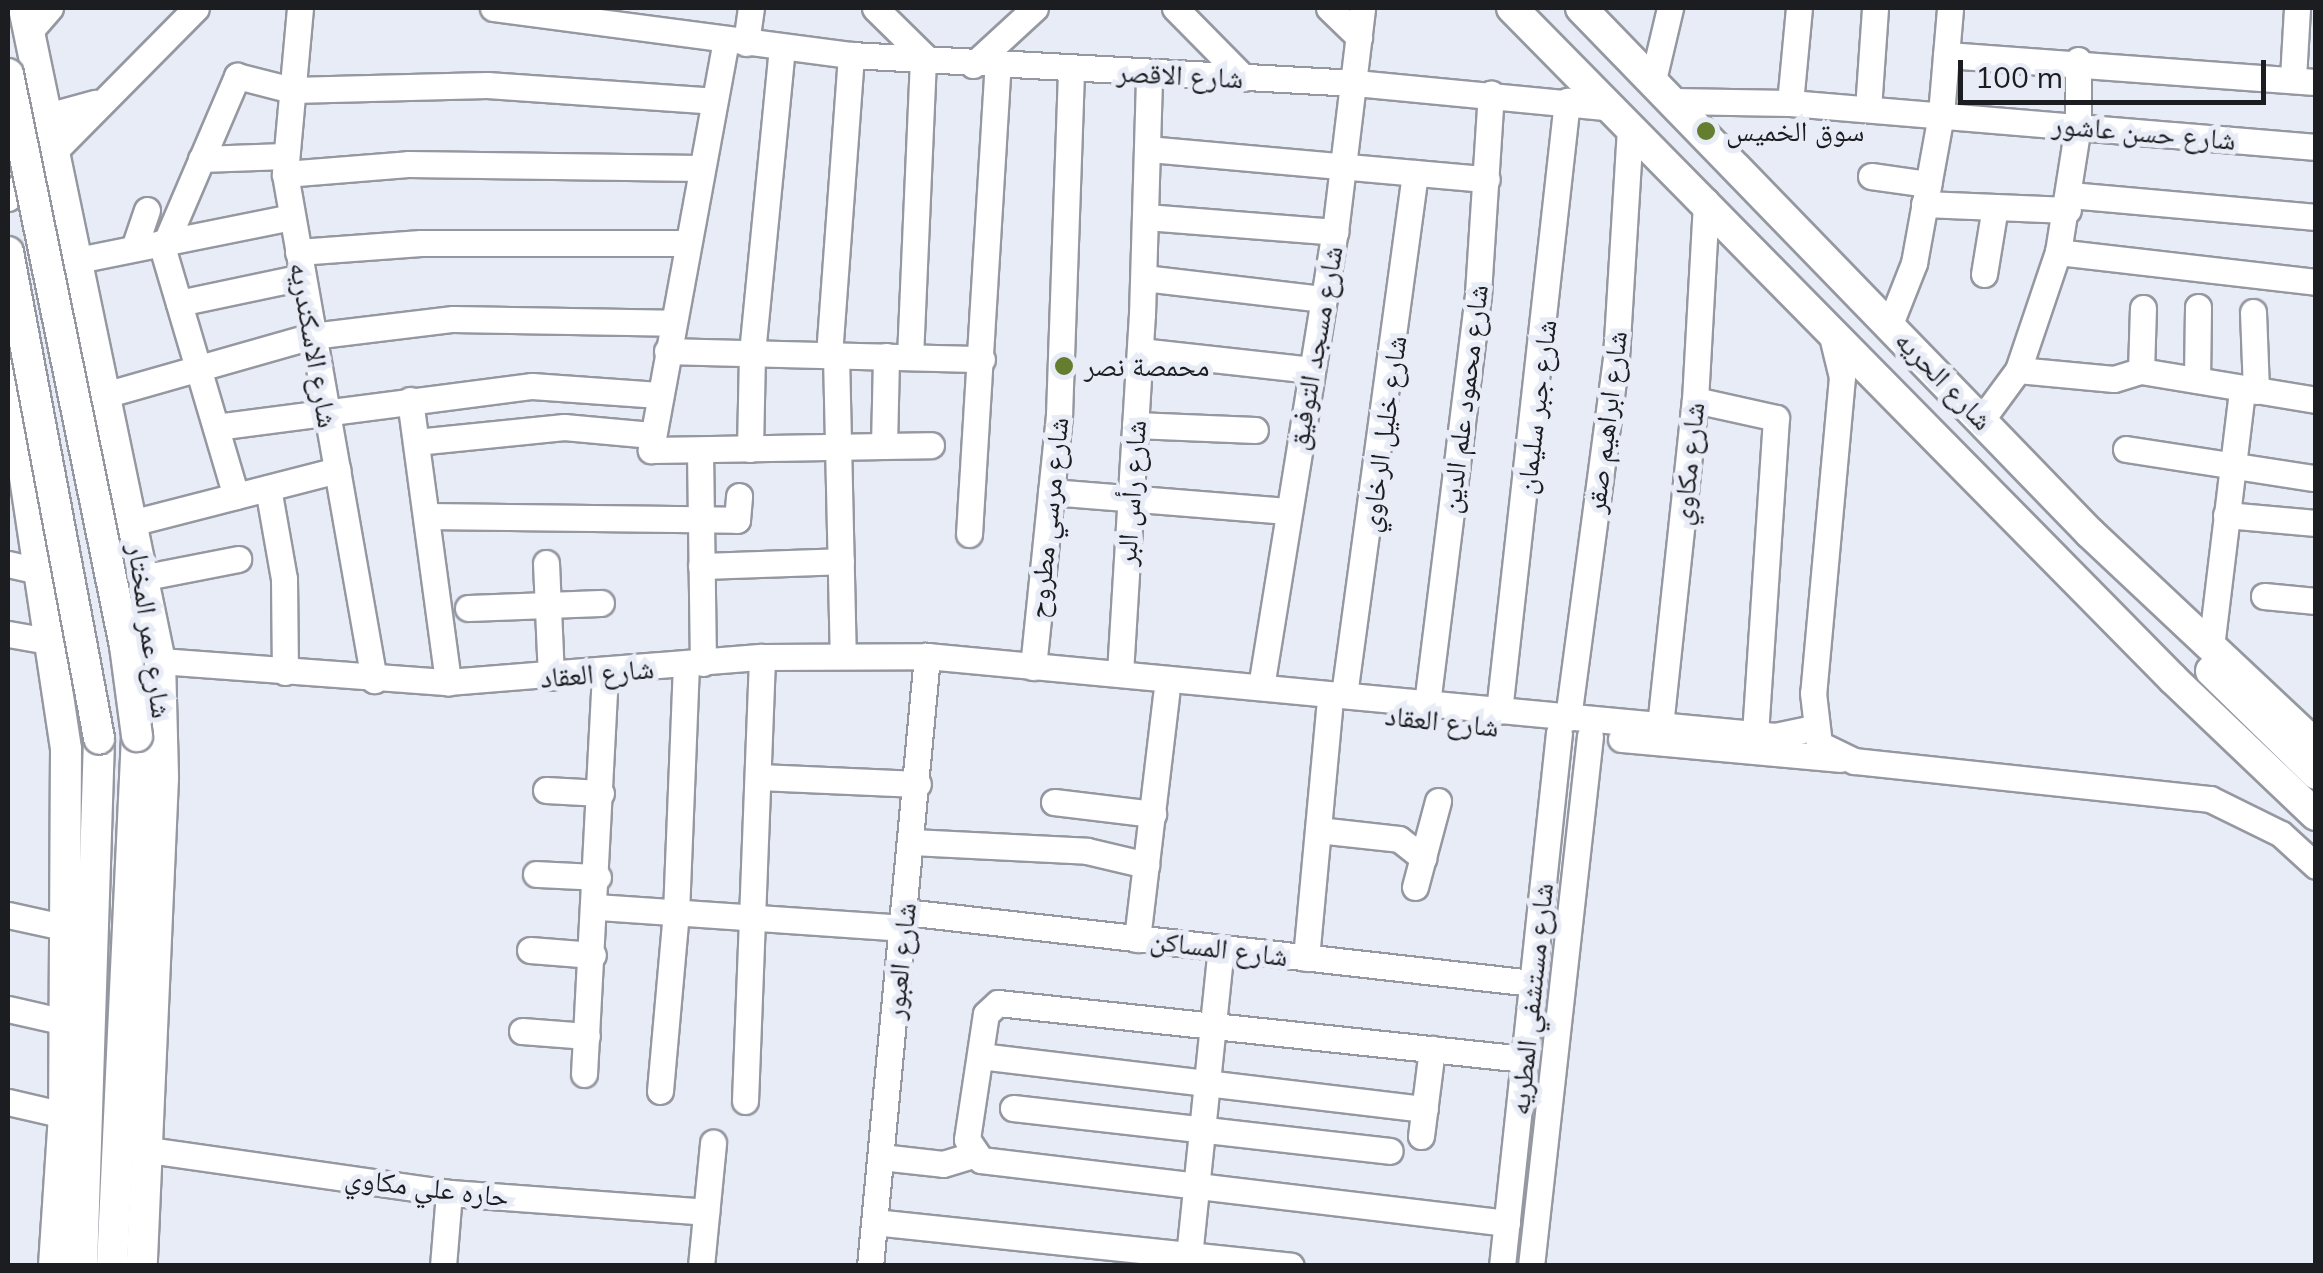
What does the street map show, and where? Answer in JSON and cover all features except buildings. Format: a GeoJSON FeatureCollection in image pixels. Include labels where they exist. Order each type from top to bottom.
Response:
{"type":"FeatureCollection","features":[{"type":"Feature","properties":{"kind":"main road","name":"شارع الحريه"},"geometry":{"type":"LineString","coordinates":[[1512,8],[1706,200],[2173,679],[2316,815]]}},
{"type":"Feature","properties":{"kind":"main road","name":"شارع الحريه"},"geometry":{"type":"LineString","coordinates":[[1581,8],[2090,533],[2312,738]]}},
{"type":"Feature","properties":{"kind":"main road","name":"شارع عمر المختار"},"geometry":{"type":"LineString","coordinates":[[20,29],[47,116],[135,522],[160,661],[164,778],[142,1266]]}},
{"type":"Feature","properties":{"kind":"main road"},"geometry":{"type":"LineString","coordinates":[[8,74],[126,646],[137,736],[112,1266]]}},
{"type":"Feature","properties":{"kind":"main road"},"geometry":{"type":"LineString","coordinates":[[8,252],[99,739],[82,1266]]}},
{"type":"Feature","properties":{"kind":"main road"},"geometry":{"type":"LineString","coordinates":[[8,308],[35,292],[54,290],[88,305]]}},
{"type":"Feature","properties":{"kind":"main road"},"geometry":{"type":"LineString","coordinates":[[8,370],[16,468],[42,572],[56,656],[69,808],[64,1115],[54,1266]]}},
{"type":"Feature","properties":{"kind":"main road"},"geometry":{"type":"LineString","coordinates":[[2090,533],[2230,692],[2316,774]]}},
{"type":"Feature","properties":{"kind":"main road"},"geometry":{"type":"LineString","coordinates":[[56,656],[87,682],[118,683],[160,661]]}},
{"type":"Feature","properties":{"kind":"street"},"geometry":{"type":"LineString","coordinates":[[20,29],[50,8]]}},
{"type":"Feature","properties":{"kind":"street"},"geometry":{"type":"LineString","coordinates":[[8,198],[95,103],[196,8]]}},
{"type":"Feature","properties":{"kind":"street","name":"شارع الاسكندريه"},"geometry":{"type":"LineString","coordinates":[[300,8],[285,165],[374,680]]}},
{"type":"Feature","properties":{"kind":"street","name":"شارع الاقصر"},"geometry":{"type":"LineString","coordinates":[[492,8],[673,20],[743,31],[782,46],[850,55],[1491,93],[1567,102],[1621,116]]}},
{"type":"Feature","properties":{"kind":"street"},"geometry":{"type":"LineString","coordinates":[[651,443],[713,101],[743,31],[773,8]]}},
{"type":"Feature","properties":{"kind":"street"},"geometry":{"type":"LineString","coordinates":[[875,8],[926,61],[898,356],[884,446]]}},
{"type":"Feature","properties":{"kind":"street"},"geometry":{"type":"LineString","coordinates":[[969,534],[982,359],[985,66],[1032,8]]}},
{"type":"Feature","properties":{"kind":"street"},"geometry":{"type":"LineString","coordinates":[[1175,8],[1244,78]]}},
{"type":"Feature","properties":{"kind":"street"},"geometry":{"type":"LineString","coordinates":[[1330,8],[1358,37]]}},
{"type":"Feature","properties":{"kind":"street","name":"شارع مسجد التوفيق"},"geometry":{"type":"LineString","coordinates":[[1261,687],[1335,232],[1362,8]]}},
{"type":"Feature","properties":{"kind":"street"},"geometry":{"type":"LineString","coordinates":[[1664,91],[1670,8]]}},
{"type":"Feature","properties":{"kind":"street"},"geometry":{"type":"LineString","coordinates":[[1790,103],[1799,8]]}},
{"type":"Feature","properties":{"kind":"street"},"geometry":{"type":"LineString","coordinates":[[1868,109],[1875,8]]}},
{"type":"Feature","properties":{"kind":"street"},"geometry":{"type":"LineString","coordinates":[[1890,324],[1914,262],[1941,114],[1950,8]]}},
{"type":"Feature","properties":{"kind":"street"},"geometry":{"type":"LineString","coordinates":[[1946,54],[2078,60],[2304,80],[2297,8]]}},
{"type":"Feature","properties":{"kind":"street"},"geometry":{"type":"LineString","coordinates":[[750,449],[752,353],[782,46]]}},
{"type":"Feature","properties":{"kind":"street"},"geometry":{"type":"LineString","coordinates":[[843,653],[833,355],[850,55]]}},
{"type":"Feature","properties":{"kind":"street"},"geometry":{"type":"LineString","coordinates":[[1982,419],[2018,370],[2058,252],[2069,203],[2078,126],[2078,60]]}},
{"type":"Feature","properties":{"kind":"street","name":"شارع مرسي مطروح"},"geometry":{"type":"LineString","coordinates":[[1034,667],[1051,492],[1071,70]]}},
{"type":"Feature","properties":{"kind":"street","name":"شارع رأس البر"},"geometry":{"type":"LineString","coordinates":[[1120,673],[1144,278],[1149,74]]}},
{"type":"Feature","properties":{"kind":"street"},"geometry":{"type":"LineString","coordinates":[[236,496],[163,242],[236,77],[292,90],[487,85],[713,101]]}},
{"type":"Feature","properties":{"kind":"street","name":"شارع حسن عاشور"},"geometry":{"type":"LineString","coordinates":[[1664,91],[2316,147]]}},
{"type":"Feature","properties":{"kind":"street","name":"شارع محمود علم الدين"},"geometry":{"type":"LineString","coordinates":[[1426,704],[1487,179],[1491,93]]}},
{"type":"Feature","properties":{"kind":"street","name":"شارع جبر سليمان"},"geometry":{"type":"LineString","coordinates":[[1499,711],[1567,102]]}},
{"type":"Feature","properties":{"kind":"street"},"geometry":{"type":"LineString","coordinates":[[8,153],[47,116],[95,103]]}},
{"type":"Feature","properties":{"kind":"street","name":"شارع ابراهيم صقر"},"geometry":{"type":"LineString","coordinates":[[1564,726],[1616,356],[1621,116]]}},
{"type":"Feature","properties":{"kind":"street"},"geometry":{"type":"LineString","coordinates":[[1148,149],[1487,179]]}},
{"type":"Feature","properties":{"kind":"street"},"geometry":{"type":"LineString","coordinates":[[201,159],[285,165],[702,168]]}},
{"type":"Feature","properties":{"kind":"street","name":"شارع خليل الرخاوي"},"geometry":{"type":"LineString","coordinates":[[1306,958],[1318,830],[1414,173]]}},
{"type":"Feature","properties":{"kind":"street"},"geometry":{"type":"LineString","coordinates":[[1870,176],[1926,194],[1995,207],[2069,203],[2316,218]]}},
{"type":"Feature","properties":{"kind":"street","name":"شارع مكاوي"},"geometry":{"type":"LineString","coordinates":[[1660,726],[1696,400],[1706,200]]}},
{"type":"Feature","properties":{"kind":"street"},"geometry":{"type":"LineString","coordinates":[[1984,274],[1995,207]]}},
{"type":"Feature","properties":{"kind":"street"},"geometry":{"type":"LineString","coordinates":[[134,248],[147,210]]}},
{"type":"Feature","properties":{"kind":"street"},"geometry":{"type":"LineString","coordinates":[[1146,216],[1335,232]]}},
{"type":"Feature","properties":{"kind":"street"},"geometry":{"type":"LineString","coordinates":[[78,260],[292,217]]}},
{"type":"Feature","properties":{"kind":"street"},"geometry":{"type":"LineString","coordinates":[[179,303],[300,265],[420,243],[687,243]]}},
{"type":"Feature","properties":{"kind":"street"},"geometry":{"type":"LineString","coordinates":[[2058,252],[2316,282]]}},
{"type":"Feature","properties":{"kind":"street"},"geometry":{"type":"LineString","coordinates":[[1144,278],[1324,299]]}},
{"type":"Feature","properties":{"kind":"street"},"geometry":{"type":"LineString","coordinates":[[2197,380],[2198,306]]}},
{"type":"Feature","properties":{"kind":"street"},"geometry":{"type":"LineString","coordinates":[[2141,371],[2143,308]]}},
{"type":"Feature","properties":{"kind":"street"},"geometry":{"type":"LineString","coordinates":[[2212,647],[2232,466],[2249,390],[2253,312]]}},
{"type":"Feature","properties":{"kind":"street"},"geometry":{"type":"LineString","coordinates":[[108,394],[312,336],[453,318],[672,323]]}},
{"type":"Feature","properties":{"kind":"street"},"geometry":{"type":"LineString","coordinates":[[1826,323],[1842,376],[1813,728],[1829,751],[1854,761]]}},
{"type":"Feature","properties":{"kind":"street"},"geometry":{"type":"LineString","coordinates":[[667,351],[982,359]]}},
{"type":"Feature","properties":{"kind":"street"},"geometry":{"type":"LineString","coordinates":[[1140,351],[1312,370]]}},
{"type":"Feature","properties":{"kind":"street"},"geometry":{"type":"LineString","coordinates":[[2018,370],[2114,379],[2141,371],[2316,400]]}},
{"type":"Feature","properties":{"kind":"street"},"geometry":{"type":"LineString","coordinates":[[216,427],[532,386],[659,395]]}},
{"type":"Feature","properties":{"kind":"street"},"geometry":{"type":"LineString","coordinates":[[410,400],[448,682]]}},
{"type":"Feature","properties":{"kind":"street"},"geometry":{"type":"LineString","coordinates":[[1696,400],[1769,412],[1776,424],[1755,733]]}},
{"type":"Feature","properties":{"kind":"street"},"geometry":{"type":"LineString","coordinates":[[1136,425],[1255,430]]}},
{"type":"Feature","properties":{"kind":"street"},"geometry":{"type":"LineString","coordinates":[[416,442],[564,427],[700,450],[931,445]]}},
{"type":"Feature","properties":{"kind":"street"},"geometry":{"type":"LineString","coordinates":[[2126,449],[2314,478]]}},
{"type":"Feature","properties":{"kind":"street"},"geometry":{"type":"LineString","coordinates":[[660,1090],[702,566],[700,450]]}},
{"type":"Feature","properties":{"kind":"street"},"geometry":{"type":"LineString","coordinates":[[135,522],[336,470]]}},
{"type":"Feature","properties":{"kind":"street"},"geometry":{"type":"LineString","coordinates":[[268,488],[284,579],[284,672]]}},
{"type":"Feature","properties":{"kind":"street"},"geometry":{"type":"LineString","coordinates":[[1051,492],[1287,511]]}},
{"type":"Feature","properties":{"kind":"street"},"geometry":{"type":"LineString","coordinates":[[426,516],[738,519],[739,496]]}},
{"type":"Feature","properties":{"kind":"street"},"geometry":{"type":"LineString","coordinates":[[2226,515],[2316,523]]}},
{"type":"Feature","properties":{"kind":"street"},"geometry":{"type":"LineString","coordinates":[[146,577],[238,560]]}},
{"type":"Feature","properties":{"kind":"street"},"geometry":{"type":"LineString","coordinates":[[702,566],[841,561]]}},
{"type":"Feature","properties":{"kind":"street"},"geometry":{"type":"LineString","coordinates":[[546,563],[551,677]]}},
{"type":"Feature","properties":{"kind":"street"},"geometry":{"type":"LineString","coordinates":[[8,564],[42,572]]}},
{"type":"Feature","properties":{"kind":"street"},"geometry":{"type":"LineString","coordinates":[[2264,596],[2316,601]]}},
{"type":"Feature","properties":{"kind":"street"},"geometry":{"type":"LineString","coordinates":[[468,608],[601,603]]}},
{"type":"Feature","properties":{"kind":"street"},"geometry":{"type":"LineString","coordinates":[[8,634],[56,656]]}},
{"type":"Feature","properties":{"kind":"street","name":"شارع العقاد"},"geometry":{"type":"LineString","coordinates":[[160,661],[374,680],[448,682],[551,677],[762,657],[843,653],[927,656],[1261,687],[1337,702],[1564,726],[1660,726],[1755,733],[1813,728]]}},
{"type":"Feature","properties":{"kind":"street","name":"شارع العبور"},"geometry":{"type":"LineString","coordinates":[[870,1266],[927,656]]}},
{"type":"Feature","properties":{"kind":"street"},"geometry":{"type":"LineString","coordinates":[[746,1101],[756,918],[762,657]]}},
{"type":"Feature","properties":{"kind":"street","name":"شارع العقاد"},"geometry":{"type":"LineString","coordinates":[[1034,667],[1067,683],[1166,694],[1426,704],[1499,711],[1590,736],[2182,794],[2240,809],[2281,834],[2316,866]]}},
{"type":"Feature","properties":{"kind":"street"},"geometry":{"type":"LineString","coordinates":[[584,1074],[597,908],[604,672]]}},
{"type":"Feature","properties":{"kind":"street"},"geometry":{"type":"LineString","coordinates":[[1138,939],[1166,694]]}},
{"type":"Feature","properties":{"kind":"street","name":"شارع مستشفي المطريه"},"geometry":{"type":"LineString","coordinates":[[1502,1266],[1564,726]]}},
{"type":"Feature","properties":{"kind":"street","name":"شارع مستشفي المطريه"},"geometry":{"type":"LineString","coordinates":[[1531,1266],[1590,736]]}},
{"type":"Feature","properties":{"kind":"street"},"geometry":{"type":"LineString","coordinates":[[760,777],[918,784]]}},
{"type":"Feature","properties":{"kind":"street"},"geometry":{"type":"LineString","coordinates":[[546,790],[601,794]]}},
{"type":"Feature","properties":{"kind":"street"},"geometry":{"type":"LineString","coordinates":[[1054,802],[1153,814]]}},
{"type":"Feature","properties":{"kind":"street"},"geometry":{"type":"LineString","coordinates":[[1415,888],[1438,802]]}},
{"type":"Feature","properties":{"kind":"street"},"geometry":{"type":"LineString","coordinates":[[1318,830],[1404,841],[1423,858]]}},
{"type":"Feature","properties":{"kind":"street"},"geometry":{"type":"LineString","coordinates":[[912,842],[1086,851],[1146,865]]}},
{"type":"Feature","properties":{"kind":"street"},"geometry":{"type":"LineString","coordinates":[[536,874],[598,877]]}},
{"type":"Feature","properties":{"kind":"street","name":"شارع المساكن"},"geometry":{"type":"LineString","coordinates":[[597,908],[756,918],[904,920],[1138,939],[1532,984]]}},
{"type":"Feature","properties":{"kind":"street"},"geometry":{"type":"LineString","coordinates":[[8,915],[67,928]]}},
{"type":"Feature","properties":{"kind":"street"},"geometry":{"type":"LineString","coordinates":[[1188,1260],[1221,949]]}},
{"type":"Feature","properties":{"kind":"street"},"geometry":{"type":"LineString","coordinates":[[530,950],[594,955]]}},
{"type":"Feature","properties":{"kind":"street"},"geometry":{"type":"LineString","coordinates":[[973,1155],[967,1139],[986,1014],[998,1003],[1524,1058]]}},
{"type":"Feature","properties":{"kind":"street"},"geometry":{"type":"LineString","coordinates":[[8,1008],[66,1022]]}},
{"type":"Feature","properties":{"kind":"street"},"geometry":{"type":"LineString","coordinates":[[522,1031],[587,1036]]}},
{"type":"Feature","properties":{"kind":"street"},"geometry":{"type":"LineString","coordinates":[[1421,1136],[1432,1049]]}},
{"type":"Feature","properties":{"kind":"street"},"geometry":{"type":"LineString","coordinates":[[980,1056],[1425,1109]]}},
{"type":"Feature","properties":{"kind":"street"},"geometry":{"type":"LineString","coordinates":[[8,1102],[64,1115]]}},
{"type":"Feature","properties":{"kind":"street"},"geometry":{"type":"LineString","coordinates":[[1014,1108],[1390,1151]]}},
{"type":"Feature","properties":{"kind":"street"},"geometry":{"type":"LineString","coordinates":[[701,1266],[713,1143]]}},
{"type":"Feature","properties":{"kind":"street","name":"حاره علي مكاوي"},"geometry":{"type":"LineString","coordinates":[[148,1150],[449,1193],[706,1212]]}},
{"type":"Feature","properties":{"kind":"street"},"geometry":{"type":"LineString","coordinates":[[881,1157],[944,1164],[973,1155],[1195,1188],[1506,1223]]}},
{"type":"Feature","properties":{"kind":"street"},"geometry":{"type":"LineString","coordinates":[[449,1193],[444,1265],[456,1266]]}},
{"type":"Feature","properties":{"kind":"street"},"geometry":{"type":"LineString","coordinates":[[874,1222],[1188,1260],[1292,1266]]}},
{"type":"Feature","properties":{"kind":"place","name":"سوق الخميس"},"geometry":{"type":"Point","coordinates":[1706,131]}},
{"type":"Feature","properties":{"kind":"place","name":"محمصة نصر"},"geometry":{"type":"Point","coordinates":[1064,366]}}]}
